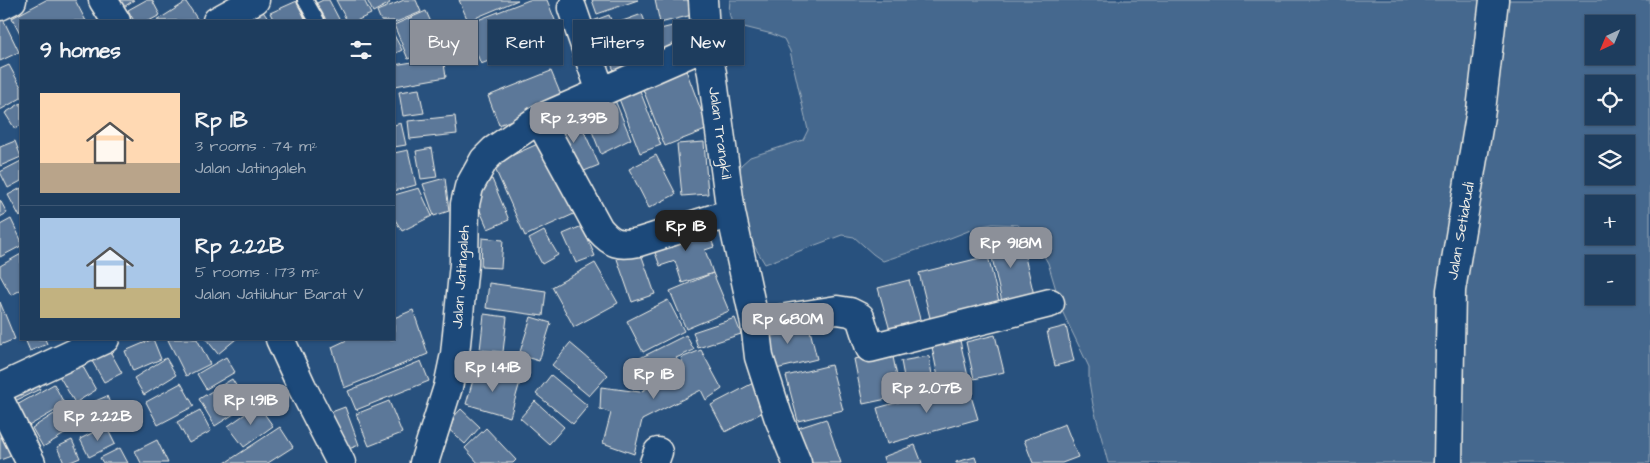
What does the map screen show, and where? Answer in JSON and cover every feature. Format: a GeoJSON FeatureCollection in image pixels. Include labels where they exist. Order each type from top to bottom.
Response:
{"type":"FeatureCollection","features":[{"type":"Feature","properties":{"kind":"main road"},"geometry":{"type":"LineString","coordinates":[[0,6],[12,0]]}},
{"type":"Feature","properties":{"kind":"main road"},"geometry":{"type":"LineString","coordinates":[[103,0],[115,20]]}},
{"type":"Feature","properties":{"kind":"main road"},"geometry":{"type":"LineString","coordinates":[[219,20],[255,0]]}},
{"type":"Feature","properties":{"kind":"main road","name":"Jalan Trangkil"},"geometry":{"type":"LineString","coordinates":[[703,0],[704,20]]}},
{"type":"Feature","properties":{"kind":"main road","name":"Jalan Setiabudi"},"geometry":{"type":"LineString","coordinates":[[1448,463],[1451,290],[1481,110],[1494,0]]}},
{"type":"Feature","properties":{"kind":"main road"},"geometry":{"type":"LineString","coordinates":[[572,8],[601,92]]}},
{"type":"Feature","properties":{"kind":"main road","name":"Jalan Jatingaleh"},"geometry":{"type":"LineString","coordinates":[[424,463],[448,387],[455,354],[464,264],[465,204],[469,187],[484,160],[494,150],[539,119],[673,60]]}},
{"type":"Feature","properties":{"kind":"main road","name":"Jalan Trangkil"},"geometry":{"type":"LineString","coordinates":[[710,65],[731,213],[755,324],[758,357],[763,376],[797,463]]}},
{"type":"Feature","properties":{"kind":"main road"},"geometry":{"type":"LineString","coordinates":[[539,119],[599,229],[608,239],[615,243],[625,245],[639,242],[731,213]]}},
{"type":"Feature","properties":{"kind":"main road"},"geometry":{"type":"LineString","coordinates":[[755,324],[837,310],[850,312],[860,317],[870,348],[1050,303]]}},
{"type":"Feature","properties":{"kind":"main road"},"geometry":{"type":"LineString","coordinates":[[0,388],[102,340]]}},
{"type":"Feature","properties":{"kind":"main road"},"geometry":{"type":"LineString","coordinates":[[280,340],[341,463]]}},
{"type":"Feature","properties":{"kind":"main road"},"geometry":{"type":"LineString","coordinates":[[0,401],[30,463]]}},
{"type":"Feature","properties":{"kind":"lane"},"geometry":{"type":"LineString","coordinates":[[305,0],[316,20]]}},
{"type":"Feature","properties":{"kind":"shaded area"},"geometry":{"type":"Polygon","coordinates":[[[730,0],[1650,0],[1650,463],[1108,463],[1093,405],[1089,382],[1089,367],[1063,313],[1048,263],[1036,242],[1018,225],[993,224],[981,226],[883,261],[854,237],[842,235],[765,264],[750,239],[742,187],[738,180],[741,165],[750,157],[803,140],[808,130],[790,51],[784,39],[744,27],[744,20],[731,20],[729,12],[730,0]]]}},
{"type":"Feature","properties":{"kind":"building"},"geometry":{"type":"Polygon","coordinates":[[[46,0],[75,0],[85,20],[20,20],[20,33],[12,18],[46,0]]]}},
{"type":"Feature","properties":{"kind":"building"},"geometry":{"type":"Polygon","coordinates":[[[115,0],[134,0],[121,9],[115,0]]]}},
{"type":"Feature","properties":{"kind":"building"},"geometry":{"type":"Polygon","coordinates":[[[146,0],[152,0],[160,15],[151,20],[133,20],[128,10],[146,0]]]}},
{"type":"Feature","properties":{"kind":"building"},"geometry":{"type":"Polygon","coordinates":[[[323,0],[329,0],[339,20],[324,20],[315,4],[323,0]]]}},
{"type":"Feature","properties":{"kind":"building"},"geometry":{"type":"Polygon","coordinates":[[[336,0],[364,0],[371,14],[358,20],[346,20],[336,0]]]}},
{"type":"Feature","properties":{"kind":"building"},"geometry":{"type":"Polygon","coordinates":[[[367,0],[388,0],[390,3],[373,12],[367,0]]]}},
{"type":"Feature","properties":{"kind":"building"},"geometry":{"type":"Polygon","coordinates":[[[404,0],[416,0],[421,12],[395,23],[395,20],[381,20],[377,11],[404,0]]]}},
{"type":"Feature","properties":{"kind":"building"},"geometry":{"type":"Polygon","coordinates":[[[459,0],[518,0],[470,20],[468,20],[459,0]]]}},
{"type":"Feature","properties":{"kind":"building"},"geometry":{"type":"Polygon","coordinates":[[[529,0],[547,0],[555,20],[488,20],[488,61],[481,64],[478,57],[478,20],[529,0]]]}},
{"type":"Feature","properties":{"kind":"building"},"geometry":{"type":"Polygon","coordinates":[[[592,0],[638,0],[597,14],[592,0]]]}},
{"type":"Feature","properties":{"kind":"building"},"geometry":{"type":"Polygon","coordinates":[[[655,0],[693,0],[696,14],[663,22],[663,20],[659,20],[655,0]]]}},
{"type":"Feature","properties":{"kind":"building"},"geometry":{"type":"Polygon","coordinates":[[[297,1],[306,20],[274,20],[270,13],[297,1]]]}},
{"type":"Feature","properties":{"kind":"building"},"geometry":{"type":"Polygon","coordinates":[[[186,2],[198,20],[158,20],[186,2]]]}},
{"type":"Feature","properties":{"kind":"building"},"geometry":{"type":"Polygon","coordinates":[[[256,2],[269,20],[230,20],[256,2]]]}},
{"type":"Feature","properties":{"kind":"building"},"geometry":{"type":"Polygon","coordinates":[[[426,11],[430,20],[410,20],[410,58],[408,59],[395,25],[426,11]]]}},
{"type":"Feature","properties":{"kind":"building"},"geometry":{"type":"Polygon","coordinates":[[[642,14],[644,20],[625,20],[642,14]]]}},
{"type":"Feature","properties":{"kind":"building"},"geometry":{"type":"Polygon","coordinates":[[[609,15],[611,20],[595,20],[609,15]]]}},
{"type":"Feature","properties":{"kind":"building"},"geometry":{"type":"Polygon","coordinates":[[[3,19],[19,52],[0,61],[0,20],[3,19]]]}},
{"type":"Feature","properties":{"kind":"building"},"geometry":{"type":"Polygon","coordinates":[[[673,26],[673,48],[663,51],[663,28],[673,26]]]}},
{"type":"Feature","properties":{"kind":"building"},"geometry":{"type":"Polygon","coordinates":[[[395,37],[402,50],[395,54],[395,37]]]}},
{"type":"Feature","properties":{"kind":"building"},"geometry":{"type":"Polygon","coordinates":[[[410,62],[410,65],[444,65],[446,77],[395,86],[395,65],[410,62]]]}},
{"type":"Feature","properties":{"kind":"building"},"geometry":{"type":"Polygon","coordinates":[[[9,65],[20,85],[20,99],[0,110],[0,69],[9,65]]]}},
{"type":"Feature","properties":{"kind":"building"},"geometry":{"type":"Polygon","coordinates":[[[612,65],[642,65],[617,77],[612,65]]]}},
{"type":"Feature","properties":{"kind":"building"},"geometry":{"type":"Polygon","coordinates":[[[675,65],[684,65],[708,129],[665,146],[639,79],[675,65]]]}},
{"type":"Feature","properties":{"kind":"building"},"geometry":{"type":"Polygon","coordinates":[[[551,71],[563,100],[499,125],[488,96],[551,71]]]}},
{"type":"Feature","properties":{"kind":"building"},"geometry":{"type":"Polygon","coordinates":[[[637,83],[661,145],[640,153],[616,91],[637,83]]]}},
{"type":"Feature","properties":{"kind":"building"},"geometry":{"type":"Polygon","coordinates":[[[419,89],[424,113],[403,116],[399,92],[419,89]]]}},
{"type":"Feature","properties":{"kind":"building"},"geometry":{"type":"Polygon","coordinates":[[[612,93],[631,139],[601,154],[582,106],[612,93]]]}},
{"type":"Feature","properties":{"kind":"building"},"geometry":{"type":"Polygon","coordinates":[[[20,104],[20,126],[15,129],[5,113],[20,104]]]}},
{"type":"Feature","properties":{"kind":"building"},"geometry":{"type":"Polygon","coordinates":[[[575,111],[599,165],[572,176],[548,123],[575,111]]]}},
{"type":"Feature","properties":{"kind":"building"},"geometry":{"type":"Polygon","coordinates":[[[455,116],[457,134],[410,139],[408,121],[455,116]]]}},
{"type":"Feature","properties":{"kind":"building"},"geometry":{"type":"Polygon","coordinates":[[[401,123],[406,145],[395,147],[395,125],[401,123]]]}},
{"type":"Feature","properties":{"kind":"building"},"geometry":{"type":"Polygon","coordinates":[[[15,141],[20,157],[0,166],[0,147],[15,141]]]}},
{"type":"Feature","properties":{"kind":"building"},"geometry":{"type":"Polygon","coordinates":[[[542,142],[574,214],[525,236],[493,164],[542,142]]]}},
{"type":"Feature","properties":{"kind":"building"},"geometry":{"type":"Polygon","coordinates":[[[704,142],[708,194],[682,196],[677,144],[704,142]]]}},
{"type":"Feature","properties":{"kind":"building"},"geometry":{"type":"Polygon","coordinates":[[[432,148],[437,177],[421,179],[416,151],[432,148]]]}},
{"type":"Feature","properties":{"kind":"building"},"geometry":{"type":"Polygon","coordinates":[[[408,150],[416,185],[395,191],[395,153],[408,150]]]}},
{"type":"Feature","properties":{"kind":"building"},"geometry":{"type":"Polygon","coordinates":[[[656,155],[676,194],[649,208],[629,169],[656,155]]]}},
{"type":"Feature","properties":{"kind":"building"},"geometry":{"type":"Polygon","coordinates":[[[20,162],[20,182],[8,188],[0,172],[20,162]]]}},
{"type":"Feature","properties":{"kind":"building"},"geometry":{"type":"Polygon","coordinates":[[[445,178],[449,211],[434,216],[423,184],[445,178]]]}},
{"type":"Feature","properties":{"kind":"building"},"geometry":{"type":"Polygon","coordinates":[[[492,179],[509,220],[488,229],[470,188],[492,179]]]}},
{"type":"Feature","properties":{"kind":"building"},"geometry":{"type":"Polygon","coordinates":[[[419,188],[432,216],[402,231],[395,220],[395,195],[419,188]]]}},
{"type":"Feature","properties":{"kind":"building"},"geometry":{"type":"Polygon","coordinates":[[[20,189],[20,217],[8,195],[20,189]]]}},
{"type":"Feature","properties":{"kind":"building"},"geometry":{"type":"Polygon","coordinates":[[[0,200],[7,213],[0,217],[0,200]]]}},
{"type":"Feature","properties":{"kind":"building"},"geometry":{"type":"Polygon","coordinates":[[[11,219],[20,238],[20,247],[0,257],[0,225],[11,219]]]}},
{"type":"Feature","properties":{"kind":"building"},"geometry":{"type":"Polygon","coordinates":[[[705,223],[714,247],[705,250],[713,273],[682,283],[675,261],[660,266],[651,242],[705,223]]]}},
{"type":"Feature","properties":{"kind":"building"},"geometry":{"type":"Polygon","coordinates":[[[582,226],[595,256],[576,263],[563,234],[582,226]]]}},
{"type":"Feature","properties":{"kind":"building"},"geometry":{"type":"Polygon","coordinates":[[[544,231],[558,255],[542,264],[529,239],[544,231]]]}},
{"type":"Feature","properties":{"kind":"building"},"geometry":{"type":"Polygon","coordinates":[[[1020,236],[1034,295],[1002,302],[989,244],[1020,236]]]}},
{"type":"Feature","properties":{"kind":"building"},"geometry":{"type":"Polygon","coordinates":[[[482,238],[503,240],[501,268],[481,267],[482,238]]]}},
{"type":"Feature","properties":{"kind":"building"},"geometry":{"type":"Polygon","coordinates":[[[640,251],[655,294],[632,302],[617,259],[640,251]]]}},
{"type":"Feature","properties":{"kind":"building"},"geometry":{"type":"Polygon","coordinates":[[[20,255],[20,290],[11,295],[0,275],[0,266],[20,255]]]}},
{"type":"Feature","properties":{"kind":"building"},"geometry":{"type":"Polygon","coordinates":[[[988,256],[1001,310],[932,326],[919,273],[988,256]]]}},
{"type":"Feature","properties":{"kind":"building"},"geometry":{"type":"Polygon","coordinates":[[[595,263],[618,303],[574,327],[552,287],[595,263]]]}},
{"type":"Feature","properties":{"kind":"building"},"geometry":{"type":"Polygon","coordinates":[[[713,273],[729,311],[686,329],[670,291],[713,273]]]}},
{"type":"Feature","properties":{"kind":"building"},"geometry":{"type":"Polygon","coordinates":[[[909,280],[922,326],[891,334],[878,288],[909,280]]]}},
{"type":"Feature","properties":{"kind":"building"},"geometry":{"type":"Polygon","coordinates":[[[489,283],[546,291],[543,316],[486,308],[489,283]]]}},
{"type":"Feature","properties":{"kind":"building"},"geometry":{"type":"Polygon","coordinates":[[[668,300],[684,331],[643,352],[627,321],[668,300]]]}},
{"type":"Feature","properties":{"kind":"building"},"geometry":{"type":"Polygon","coordinates":[[[0,302],[15,339],[0,345],[0,302]]]}},
{"type":"Feature","properties":{"kind":"building"},"geometry":{"type":"Polygon","coordinates":[[[413,310],[428,354],[344,388],[332,347],[347,340],[395,340],[395,318],[413,310]]]}},
{"type":"Feature","properties":{"kind":"building"},"geometry":{"type":"Polygon","coordinates":[[[484,314],[507,317],[503,352],[480,350],[484,314]]]}},
{"type":"Feature","properties":{"kind":"building"},"geometry":{"type":"Polygon","coordinates":[[[531,317],[551,323],[539,361],[519,355],[531,317]]]}},
{"type":"Feature","properties":{"kind":"building"},"geometry":{"type":"Polygon","coordinates":[[[735,318],[741,334],[698,348],[693,332],[735,318]]]}},
{"type":"Feature","properties":{"kind":"building"},"geometry":{"type":"Polygon","coordinates":[[[807,318],[817,359],[768,371],[758,330],[807,318]]]}},
{"type":"Feature","properties":{"kind":"building"},"geometry":{"type":"Polygon","coordinates":[[[1066,326],[1074,361],[1055,366],[1047,331],[1066,326]]]}},
{"type":"Feature","properties":{"kind":"building"},"geometry":{"type":"Polygon","coordinates":[[[686,335],[694,350],[676,358],[680,365],[651,382],[640,358],[686,335]]]}},
{"type":"Feature","properties":{"kind":"building"},"geometry":{"type":"Polygon","coordinates":[[[995,335],[1004,372],[974,379],[966,342],[995,335]]]}},
{"type":"Feature","properties":{"kind":"building"},"geometry":{"type":"Polygon","coordinates":[[[959,336],[969,381],[940,387],[931,342],[959,336]]]}},
{"type":"Feature","properties":{"kind":"building"},"geometry":{"type":"Polygon","coordinates":[[[25,340],[45,340],[47,344],[30,351],[25,340]]]}},
{"type":"Feature","properties":{"kind":"building"},"geometry":{"type":"Polygon","coordinates":[[[153,340],[161,359],[133,371],[125,351],[153,340]]]}},
{"type":"Feature","properties":{"kind":"building"},"geometry":{"type":"Polygon","coordinates":[[[168,340],[198,340],[210,364],[186,376],[168,340]]]}},
{"type":"Feature","properties":{"kind":"building"},"geometry":{"type":"Polygon","coordinates":[[[207,340],[235,340],[218,354],[207,340]]]}},
{"type":"Feature","properties":{"kind":"building"},"geometry":{"type":"Polygon","coordinates":[[[570,343],[608,375],[589,396],[552,365],[570,343]]]}},
{"type":"Feature","properties":{"kind":"building"},"geometry":{"type":"Polygon","coordinates":[[[106,344],[122,373],[104,382],[88,354],[106,344]]]}},
{"type":"Feature","properties":{"kind":"building"},"geometry":{"type":"Polygon","coordinates":[[[701,350],[722,389],[706,400],[701,390],[642,420],[634,454],[603,443],[611,413],[600,409],[601,387],[640,392],[685,368],[681,358],[701,350]]]}},
{"type":"Feature","properties":{"kind":"building"},"geometry":{"type":"Polygon","coordinates":[[[892,352],[901,396],[863,404],[854,359],[892,352]]]}},
{"type":"Feature","properties":{"kind":"building"},"geometry":{"type":"Polygon","coordinates":[[[77,356],[96,390],[75,403],[55,369],[77,356]]]}},
{"type":"Feature","properties":{"kind":"building"},"geometry":{"type":"Polygon","coordinates":[[[929,356],[934,388],[907,393],[901,361],[929,356]]]}},
{"type":"Feature","properties":{"kind":"building"},"geometry":{"type":"Polygon","coordinates":[[[226,357],[235,372],[206,389],[197,374],[226,357]]]}},
{"type":"Feature","properties":{"kind":"building"},"geometry":{"type":"Polygon","coordinates":[[[166,358],[176,375],[144,395],[134,378],[166,358]]]}},
{"type":"Feature","properties":{"kind":"building"},"geometry":{"type":"Polygon","coordinates":[[[421,361],[429,381],[356,410],[348,391],[421,361]]]}},
{"type":"Feature","properties":{"kind":"building"},"geometry":{"type":"Polygon","coordinates":[[[831,365],[843,410],[798,421],[786,376],[831,365]]]}},
{"type":"Feature","properties":{"kind":"building"},"geometry":{"type":"Polygon","coordinates":[[[476,370],[520,382],[510,417],[466,404],[476,370]]]}},
{"type":"Feature","properties":{"kind":"building"},"geometry":{"type":"Polygon","coordinates":[[[34,375],[40,389],[15,401],[8,387],[34,375]]]}},
{"type":"Feature","properties":{"kind":"building"},"geometry":{"type":"Polygon","coordinates":[[[551,375],[588,406],[573,424],[536,394],[551,375]]]}},
{"type":"Feature","properties":{"kind":"building"},"geometry":{"type":"Polygon","coordinates":[[[232,379],[248,405],[215,426],[199,399],[232,379]]]}},
{"type":"Feature","properties":{"kind":"building"},"geometry":{"type":"Polygon","coordinates":[[[757,381],[771,408],[725,432],[711,405],[757,381]]]}},
{"type":"Feature","properties":{"kind":"building"},"geometry":{"type":"Polygon","coordinates":[[[181,383],[194,406],[158,425],[146,402],[181,383]]]}},
{"type":"Feature","properties":{"kind":"building"},"geometry":{"type":"Polygon","coordinates":[[[967,383],[978,419],[887,444],[877,408],[967,383]]]}},
{"type":"Feature","properties":{"kind":"building"},"geometry":{"type":"Polygon","coordinates":[[[54,384],[65,405],[20,431],[8,410],[54,384]]]}},
{"type":"Feature","properties":{"kind":"building"},"geometry":{"type":"Polygon","coordinates":[[[107,396],[114,413],[84,426],[77,409],[107,396]]]}},
{"type":"Feature","properties":{"kind":"building"},"geometry":{"type":"Polygon","coordinates":[[[389,401],[402,433],[369,446],[356,414],[389,401]]]}},
{"type":"Feature","properties":{"kind":"building"},"geometry":{"type":"Polygon","coordinates":[[[535,401],[564,427],[549,444],[520,418],[535,401]]]}},
{"type":"Feature","properties":{"kind":"building"},"geometry":{"type":"Polygon","coordinates":[[[258,405],[273,426],[244,447],[228,426],[258,405]]]}},
{"type":"Feature","properties":{"kind":"building"},"geometry":{"type":"Polygon","coordinates":[[[345,407],[359,445],[341,452],[326,414],[345,407]]]}},
{"type":"Feature","properties":{"kind":"building"},"geometry":{"type":"Polygon","coordinates":[[[461,409],[480,427],[465,444],[445,426],[461,409]]]}},
{"type":"Feature","properties":{"kind":"building"},"geometry":{"type":"Polygon","coordinates":[[[200,410],[211,431],[189,443],[177,422],[200,410]]]}},
{"type":"Feature","properties":{"kind":"building"},"geometry":{"type":"Polygon","coordinates":[[[54,414],[66,433],[43,447],[32,428],[54,414]]]}},
{"type":"Feature","properties":{"kind":"building"},"geometry":{"type":"Polygon","coordinates":[[[0,417],[14,455],[0,460],[0,417]]]}},
{"type":"Feature","properties":{"kind":"building"},"geometry":{"type":"Polygon","coordinates":[[[826,419],[841,463],[810,463],[798,428],[826,419]]]}},
{"type":"Feature","properties":{"kind":"building"},"geometry":{"type":"Polygon","coordinates":[[[1065,424],[1078,457],[1062,463],[1033,463],[1024,440],[1065,424]]]}},
{"type":"Feature","properties":{"kind":"building"},"geometry":{"type":"Polygon","coordinates":[[[106,426],[115,444],[89,457],[80,439],[106,426]]]}},
{"type":"Feature","properties":{"kind":"building"},"geometry":{"type":"Polygon","coordinates":[[[280,427],[293,447],[268,463],[225,463],[280,427]]]}},
{"type":"Feature","properties":{"kind":"building"},"geometry":{"type":"Polygon","coordinates":[[[486,428],[516,460],[513,463],[478,463],[465,448],[486,428]]]}},
{"type":"Feature","properties":{"kind":"building"},"geometry":{"type":"Polygon","coordinates":[[[72,440],[80,458],[64,463],[57,447],[72,440]]]}},
{"type":"Feature","properties":{"kind":"building"},"geometry":{"type":"Polygon","coordinates":[[[157,440],[168,463],[141,463],[135,451],[157,440]]]}},
{"type":"Feature","properties":{"kind":"building"},"geometry":{"type":"Polygon","coordinates":[[[915,445],[922,463],[885,463],[883,457],[915,445]]]}},
{"type":"Feature","properties":{"kind":"building"},"geometry":{"type":"Polygon","coordinates":[[[120,448],[128,463],[103,463],[100,458],[120,448]]]}},
{"type":"Feature","properties":{"kind":"building"},"geometry":{"type":"Polygon","coordinates":[[[975,457],[977,463],[956,463],[956,462],[975,457]]]}}]}
